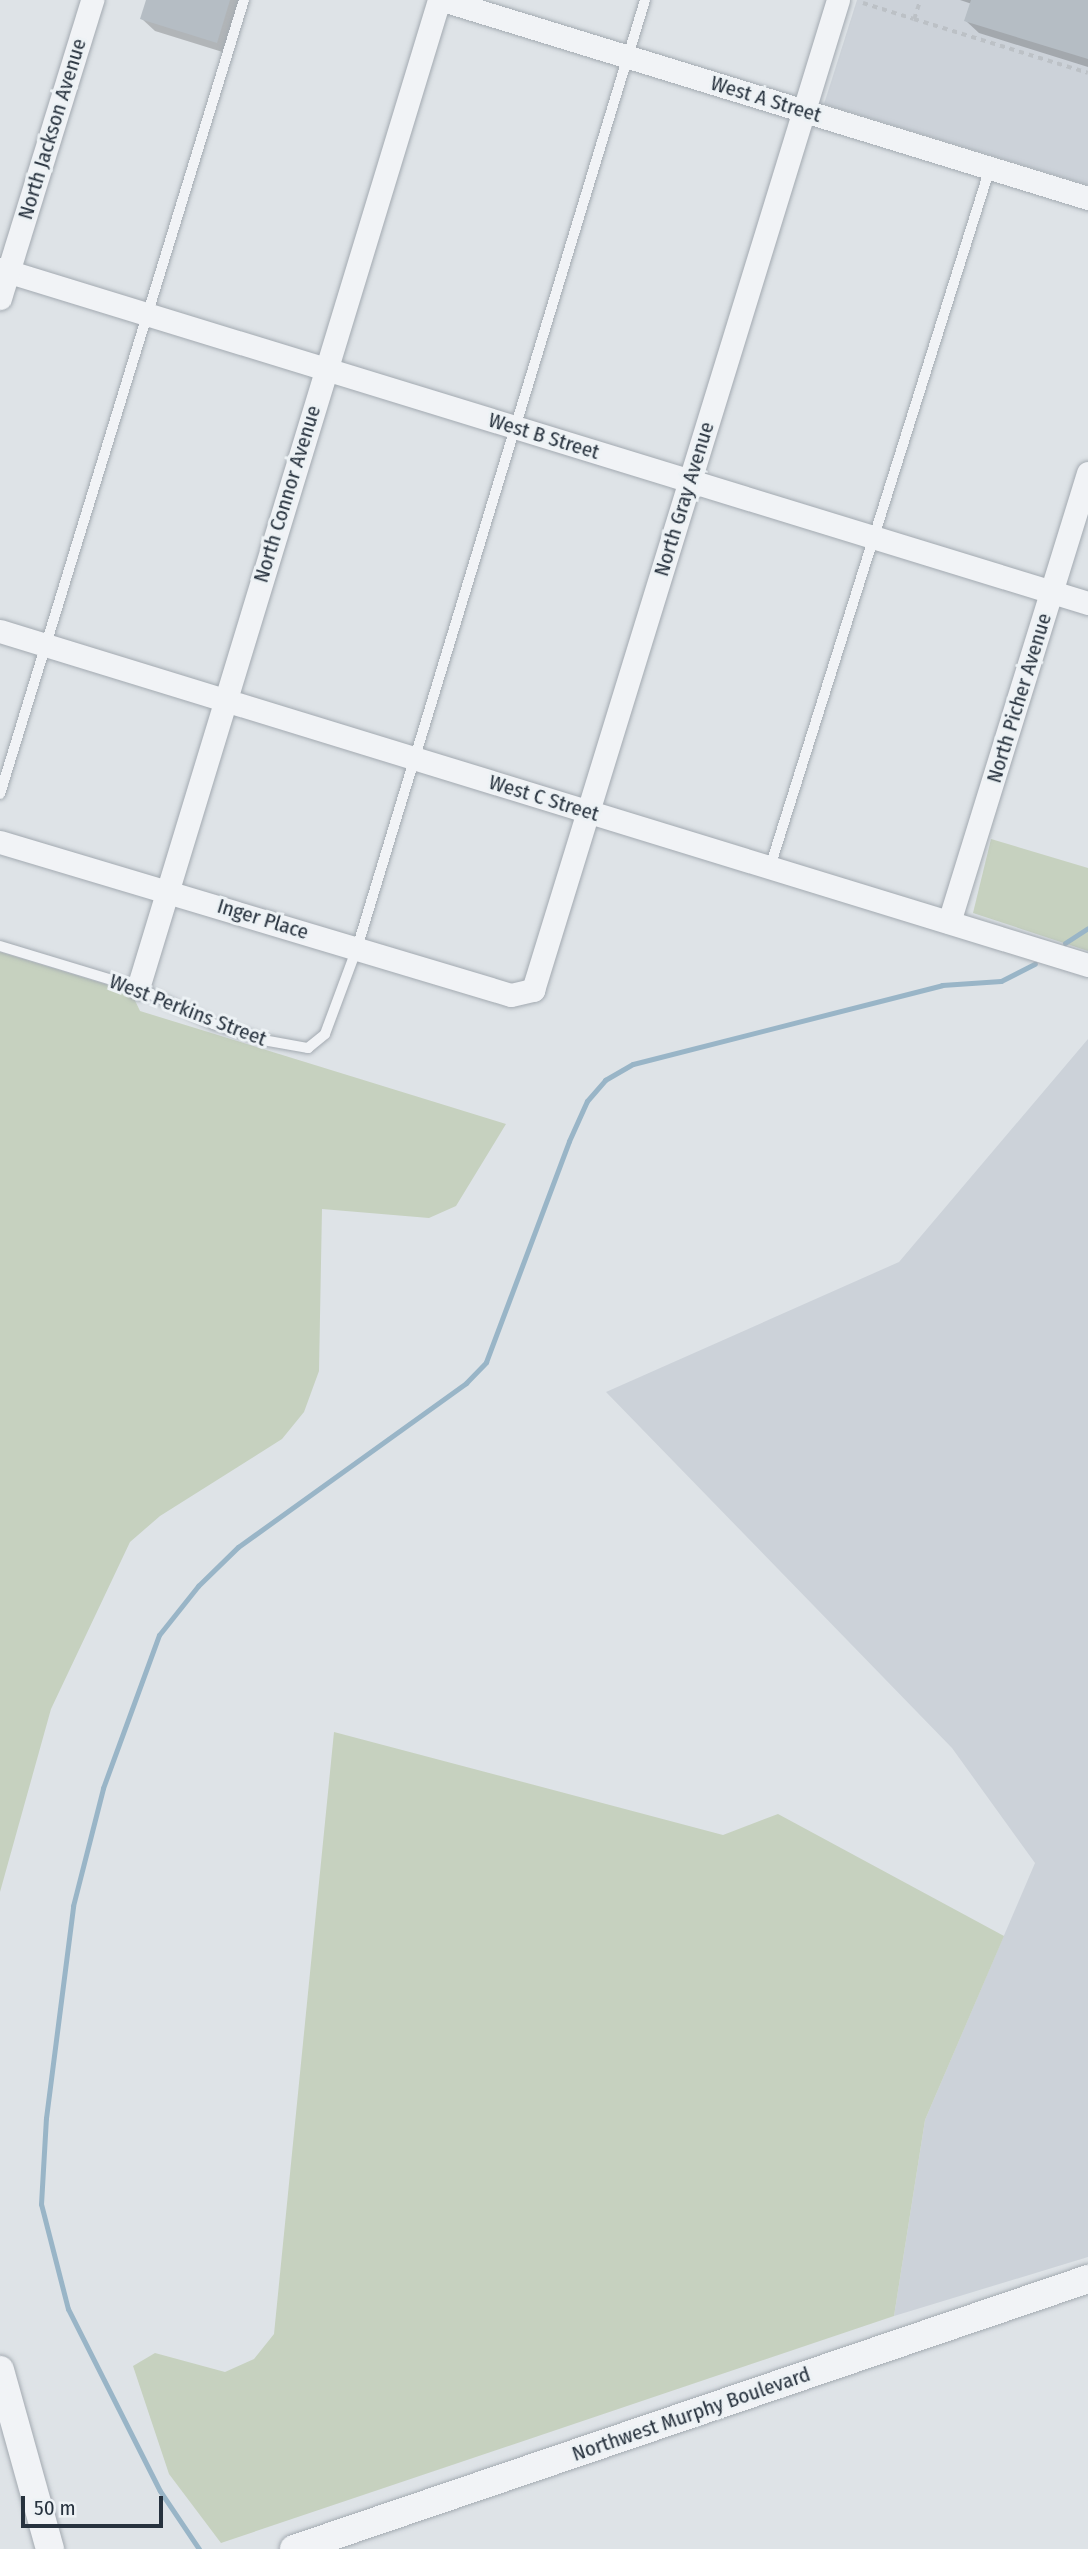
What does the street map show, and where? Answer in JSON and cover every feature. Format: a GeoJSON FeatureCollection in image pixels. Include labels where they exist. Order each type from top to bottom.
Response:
{"type":"FeatureCollection","features":[{"type":"Feature","properties":{"kind":"street","name":"North Jackson Avenue"},"geometry":{"type":"LineString","coordinates":[[0,298],[4,270],[92,0]]}},
{"type":"Feature","properties":{"kind":"street","name":"West A Street"},"geometry":{"type":"LineString","coordinates":[[441,0],[1088,198]]}},
{"type":"Feature","properties":{"kind":"street","name":"North Connor Avenue"},"geometry":{"type":"LineString","coordinates":[[138,988],[165,889],[441,0]]}},
{"type":"Feature","properties":{"kind":"street","name":"North Gray Avenue"},"geometry":{"type":"LineString","coordinates":[[526,995],[537,982],[838,0]]}},
{"type":"Feature","properties":{"kind":"street","name":"West B Street"},"geometry":{"type":"LineString","coordinates":[[4,270],[1088,603]]}},
{"type":"Feature","properties":{"kind":"street","name":"North Picher Avenue"},"geometry":{"type":"LineString","coordinates":[[949,922],[1088,473]]}},
{"type":"Feature","properties":{"kind":"street","name":"West C Street"},"geometry":{"type":"LineString","coordinates":[[0,631],[1088,965]]}},
{"type":"Feature","properties":{"kind":"street","name":"Inger Place"},"geometry":{"type":"LineString","coordinates":[[0,842],[517,996],[526,995]]}},
{"type":"Feature","properties":{"kind":"street","name":"Northwest Murphy Boulevard"},"geometry":{"type":"LineString","coordinates":[[294,2549],[1088,2279]]}},
{"type":"Feature","properties":{"kind":"street"},"geometry":{"type":"LineString","coordinates":[[0,2370],[50,2549]]}},
{"type":"Feature","properties":{"kind":"lane"},"geometry":{"type":"LineString","coordinates":[[0,794],[244,0]]}},
{"type":"Feature","properties":{"kind":"lane"},"geometry":{"type":"LineString","coordinates":[[357,948],[645,0]]}},
{"type":"Feature","properties":{"kind":"lane"},"geometry":{"type":"LineString","coordinates":[[770,867],[990,168]]}},
{"type":"Feature","properties":{"kind":"lane","name":"West Perkins Street"},"geometry":{"type":"LineString","coordinates":[[0,946],[138,988],[213,1024],[308,1048],[325,1034],[357,948]]}},
{"type":"Feature","properties":{"kind":"path"},"geometry":{"type":"LineString","coordinates":[[914,19],[920,0]]}},
{"type":"Feature","properties":{"kind":"path"},"geometry":{"type":"LineString","coordinates":[[863,3],[1088,73]]}},
{"type":"Feature","properties":{"kind":"shaded area"},"geometry":{"type":"Polygon","coordinates":[[[857,0],[1088,0],[1088,185],[824,104],[857,0]]]}},
{"type":"Feature","properties":{"kind":"shaded area"},"geometry":{"type":"Polygon","coordinates":[[[1088,1039],[1088,2257],[894,2316],[925,2120],[1035,1863],[952,1748],[606,1392],[899,1262],[1088,1039]]]}},
{"type":"Feature","properties":{"kind":"green space"},"geometry":{"type":"Polygon","coordinates":[[[991,839],[1088,868],[1088,951],[973,913],[991,839]]]}},
{"type":"Feature","properties":{"kind":"green space"},"geometry":{"type":"Polygon","coordinates":[[[0,952],[131,992],[140,1011],[506,1124],[456,1206],[429,1218],[322,1209],[319,1371],[304,1412],[282,1439],[160,1516],[130,1542],[51,1709],[0,1892],[0,952]]]}},
{"type":"Feature","properties":{"kind":"green space"},"geometry":{"type":"Polygon","coordinates":[[[334,1732],[723,1835],[778,1814],[1004,1936],[925,2120],[894,2316],[221,2543],[169,2474],[133,2366],[155,2353],[225,2372],[254,2359],[274,2334],[334,1732]]]}},
{"type":"Feature","properties":{"kind":"building"},"geometry":{"type":"Polygon","coordinates":[[[146,0],[230,0],[217,43],[140,19],[146,0]]]}},
{"type":"Feature","properties":{"kind":"building"},"geometry":{"type":"Polygon","coordinates":[[[971,0],[1088,0],[1088,59],[964,21],[971,0]]]}},
{"type":"Feature","properties":{"kind":"waterway"},"geometry":{"type":"LineString","coordinates":[[1065,943],[1088,928]]}},
{"type":"Feature","properties":{"kind":"waterway"},"geometry":{"type":"LineString","coordinates":[[199,2549],[160,2491],[68,2309],[41,2204],[46,2118],[73,1906],[103,1788],[159,1635],[198,1586],[238,1547],[466,1383],[486,1362],[569,1141],[587,1101],[605,1080],[633,1064],[942,985],[1001,981],[1035,964]]}}]}
